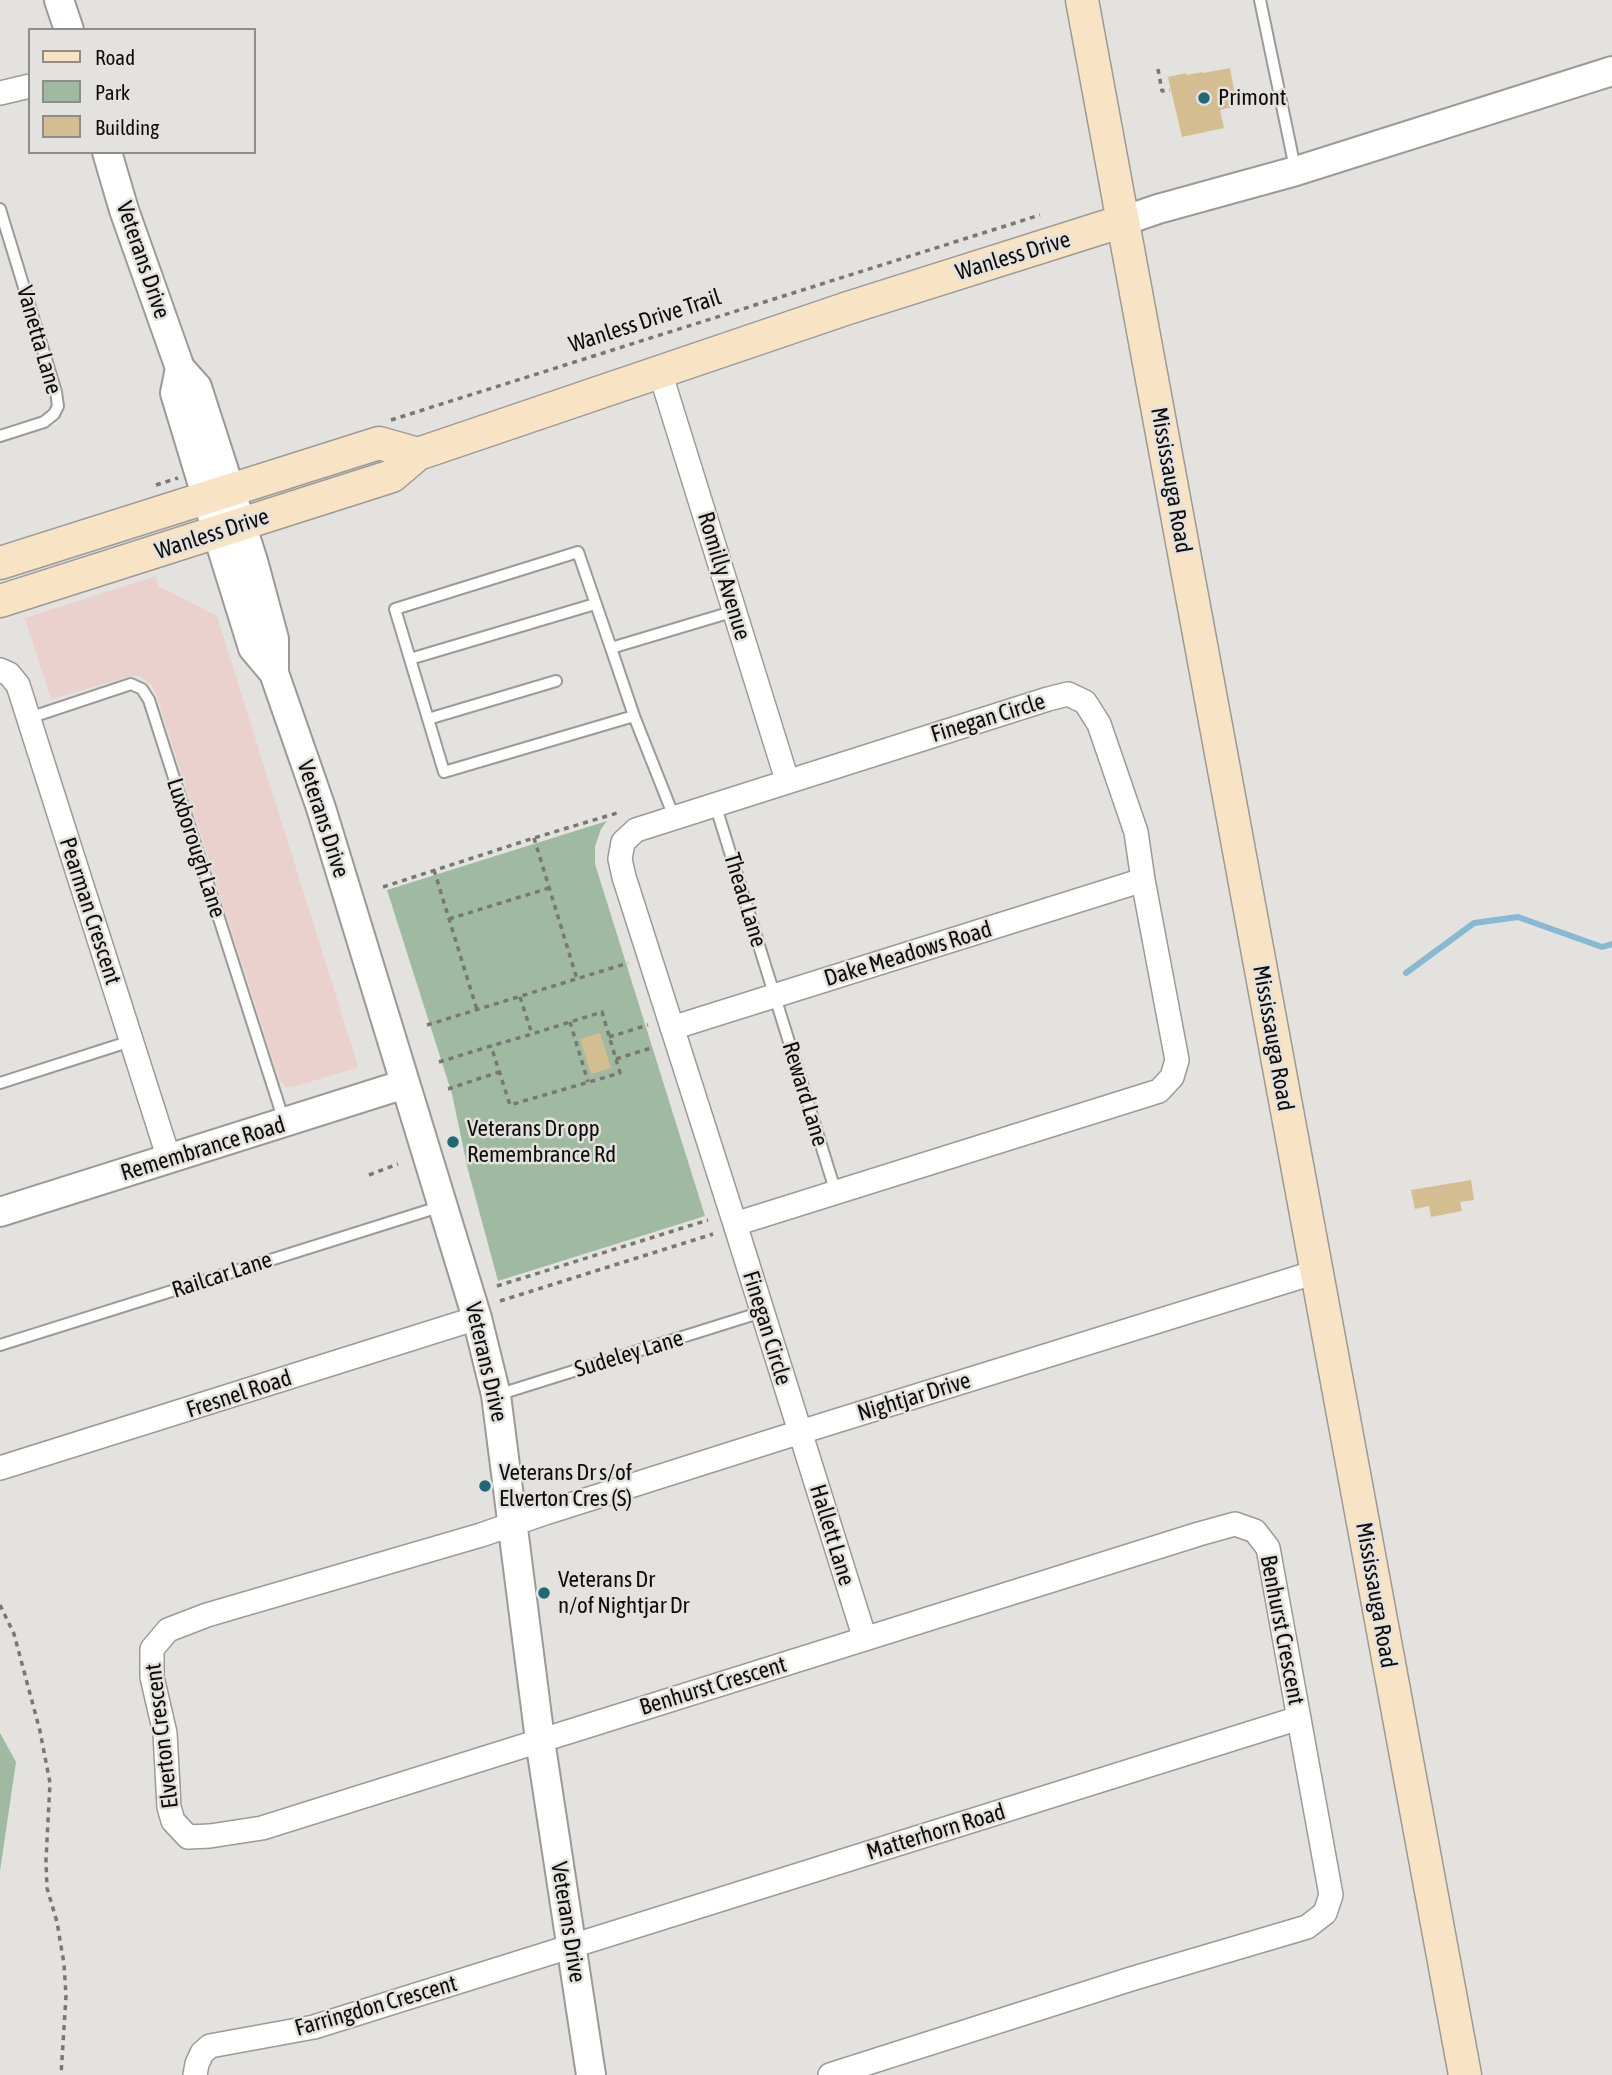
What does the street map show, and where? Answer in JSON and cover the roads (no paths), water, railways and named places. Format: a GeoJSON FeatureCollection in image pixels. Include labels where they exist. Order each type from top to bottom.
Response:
{"type":"FeatureCollection","features":[{"type":"Feature","properties":{"kind":"main road","name":"Mississauga Road"},"geometry":{"type":"LineString","coordinates":[[1082,0],[1465,2075]]}},
{"type":"Feature","properties":{"kind":"main road","name":"Wanless Drive"},"geometry":{"type":"LineString","coordinates":[[0,601],[391,476],[418,454],[848,308],[1123,221]]}},
{"type":"Feature","properties":{"kind":"main road","name":"Wanless Drive"},"geometry":{"type":"LineString","coordinates":[[0,563],[379,443],[418,454]]}},
{"type":"Feature","properties":{"kind":"street"},"geometry":{"type":"LineString","coordinates":[[59,0],[68,28]]}},
{"type":"Feature","properties":{"kind":"street","name":"Wanless Drive"},"geometry":{"type":"LineString","coordinates":[[1123,221],[1296,171],[1612,71]]}},
{"type":"Feature","properties":{"kind":"street"},"geometry":{"type":"LineString","coordinates":[[0,93],[28,86]]}},
{"type":"Feature","properties":{"kind":"street","name":"Veterans Drive"},"geometry":{"type":"LineString","coordinates":[[108,154],[124,210],[180,368],[197,387],[253,648],[274,673],[321,808],[477,1318],[496,1395],[540,1740],[591,2075]]}},
{"type":"Feature","properties":{"kind":"street","name":"Romilly Avenue"},"geometry":{"type":"LineString","coordinates":[[660,372],[787,780]]}},
{"type":"Feature","properties":{"kind":"street","name":"Pearman Crescent"},"geometry":{"type":"LineString","coordinates":[[0,670],[9,674],[18,685],[169,1159]]}},
{"type":"Feature","properties":{"kind":"street","name":"Finegan Circle"},"geometry":{"type":"LineString","coordinates":[[735,1224],[1159,1091],[1172,1077],[1177,1060],[1136,832],[1099,724],[1085,702],[1068,694],[674,817],[636,830],[623,842],[620,859],[624,877],[799,1432]]}},
{"type":"Feature","properties":{"kind":"street","name":"Dake Meadows Road"},"geometry":{"type":"LineString","coordinates":[[673,1028],[1143,880]]}},
{"type":"Feature","properties":{"kind":"street","name":"Remembrance Road"},"geometry":{"type":"LineString","coordinates":[[0,1212],[405,1084]]}},
{"type":"Feature","properties":{"kind":"street","name":"Nightjar Drive"},"geometry":{"type":"LineString","coordinates":[[514,1524],[799,1432],[1316,1272]]}},
{"type":"Feature","properties":{"kind":"street","name":"Fresnel Road"},"geometry":{"type":"LineString","coordinates":[[0,1468],[477,1318]]}},
{"type":"Feature","properties":{"kind":"street","name":"Hallett Lane"},"geometry":{"type":"LineString","coordinates":[[799,1432],[864,1639]]}},
{"type":"Feature","properties":{"kind":"street","name":"Elverton Crescent"},"geometry":{"type":"LineString","coordinates":[[514,1524],[207,1615],[168,1630],[152,1649],[152,1677],[165,1733],[169,1807],[173,1821],[188,1836],[210,1836],[262,1828],[540,1740]]}},
{"type":"Feature","properties":{"kind":"street","name":"Benhurst Crescent"},"geometry":{"type":"LineString","coordinates":[[540,1740],[1199,1534],[1235,1524],[1255,1531],[1268,1548],[1331,1895],[1325,1913],[1307,1927],[1131,1979],[831,2075]]}},
{"type":"Feature","properties":{"kind":"street","name":"Matterhorn Road"},"geometry":{"type":"LineString","coordinates":[[573,1946],[1299,1718]]}},
{"type":"Feature","properties":{"kind":"street","name":"Farringdon Crescent"},"geometry":{"type":"LineString","coordinates":[[195,2075],[202,2053],[210,2046],[314,2027],[573,1946]]}},
{"type":"Feature","properties":{"kind":"lane"},"geometry":{"type":"LineString","coordinates":[[1260,0],[1296,171]]}},
{"type":"Feature","properties":{"kind":"lane","name":"Vanetta Lane"},"geometry":{"type":"LineString","coordinates":[[0,209],[58,406],[54,414],[44,422],[0,436]]}},
{"type":"Feature","properties":{"kind":"lane"},"geometry":{"type":"LineString","coordinates":[[634,716],[444,772],[395,609],[578,552],[634,716],[674,817]]}},
{"type":"Feature","properties":{"kind":"lane"},"geometry":{"type":"LineString","coordinates":[[410,659],[595,604]]}},
{"type":"Feature","properties":{"kind":"lane"},"geometry":{"type":"LineString","coordinates":[[611,649],[735,611]]}},
{"type":"Feature","properties":{"kind":"lane"},"geometry":{"type":"LineString","coordinates":[[428,719],[556,681]]}},
{"type":"Feature","properties":{"kind":"lane","name":"Luxborough Lane"},"geometry":{"type":"LineString","coordinates":[[29,718],[131,684],[142,689],[149,700],[285,1124]]}},
{"type":"Feature","properties":{"kind":"lane","name":"Thead Lane"},"geometry":{"type":"LineString","coordinates":[[715,804],[774,996]]}},
{"type":"Feature","properties":{"kind":"lane","name":"Reward Lane"},"geometry":{"type":"LineString","coordinates":[[774,996],[836,1193]]}},
{"type":"Feature","properties":{"kind":"lane"},"geometry":{"type":"LineString","coordinates":[[0,1083],[131,1041]]}},
{"type":"Feature","properties":{"kind":"lane","name":"Railcar Lane"},"geometry":{"type":"LineString","coordinates":[[0,1345],[444,1205]]}},
{"type":"Feature","properties":{"kind":"lane","name":"Sudeley Lane"},"geometry":{"type":"LineString","coordinates":[[496,1395],[761,1312]]}},
{"type":"Feature","properties":{"kind":"waterway"},"geometry":{"type":"LineString","coordinates":[[1406,973],[1474,923],[1518,917],[1602,947],[1612,944]]}},
{"type":"Feature","properties":{"kind":"place","name":"Primont"},"geometry":{"type":"Point","coordinates":[1204,98]}},
{"type":"Feature","properties":{"kind":"place","name":"Veterans Dr opp Remembrance Rd"},"geometry":{"type":"Point","coordinates":[453,1142]}},
{"type":"Feature","properties":{"kind":"place","name":"Veterans Dr s/of Elverton Cres (S)"},"geometry":{"type":"Point","coordinates":[485,1486]}},
{"type":"Feature","properties":{"kind":"place","name":"Veterans Dr n/of Nightjar Dr"},"geometry":{"type":"Point","coordinates":[544,1593]}}]}
